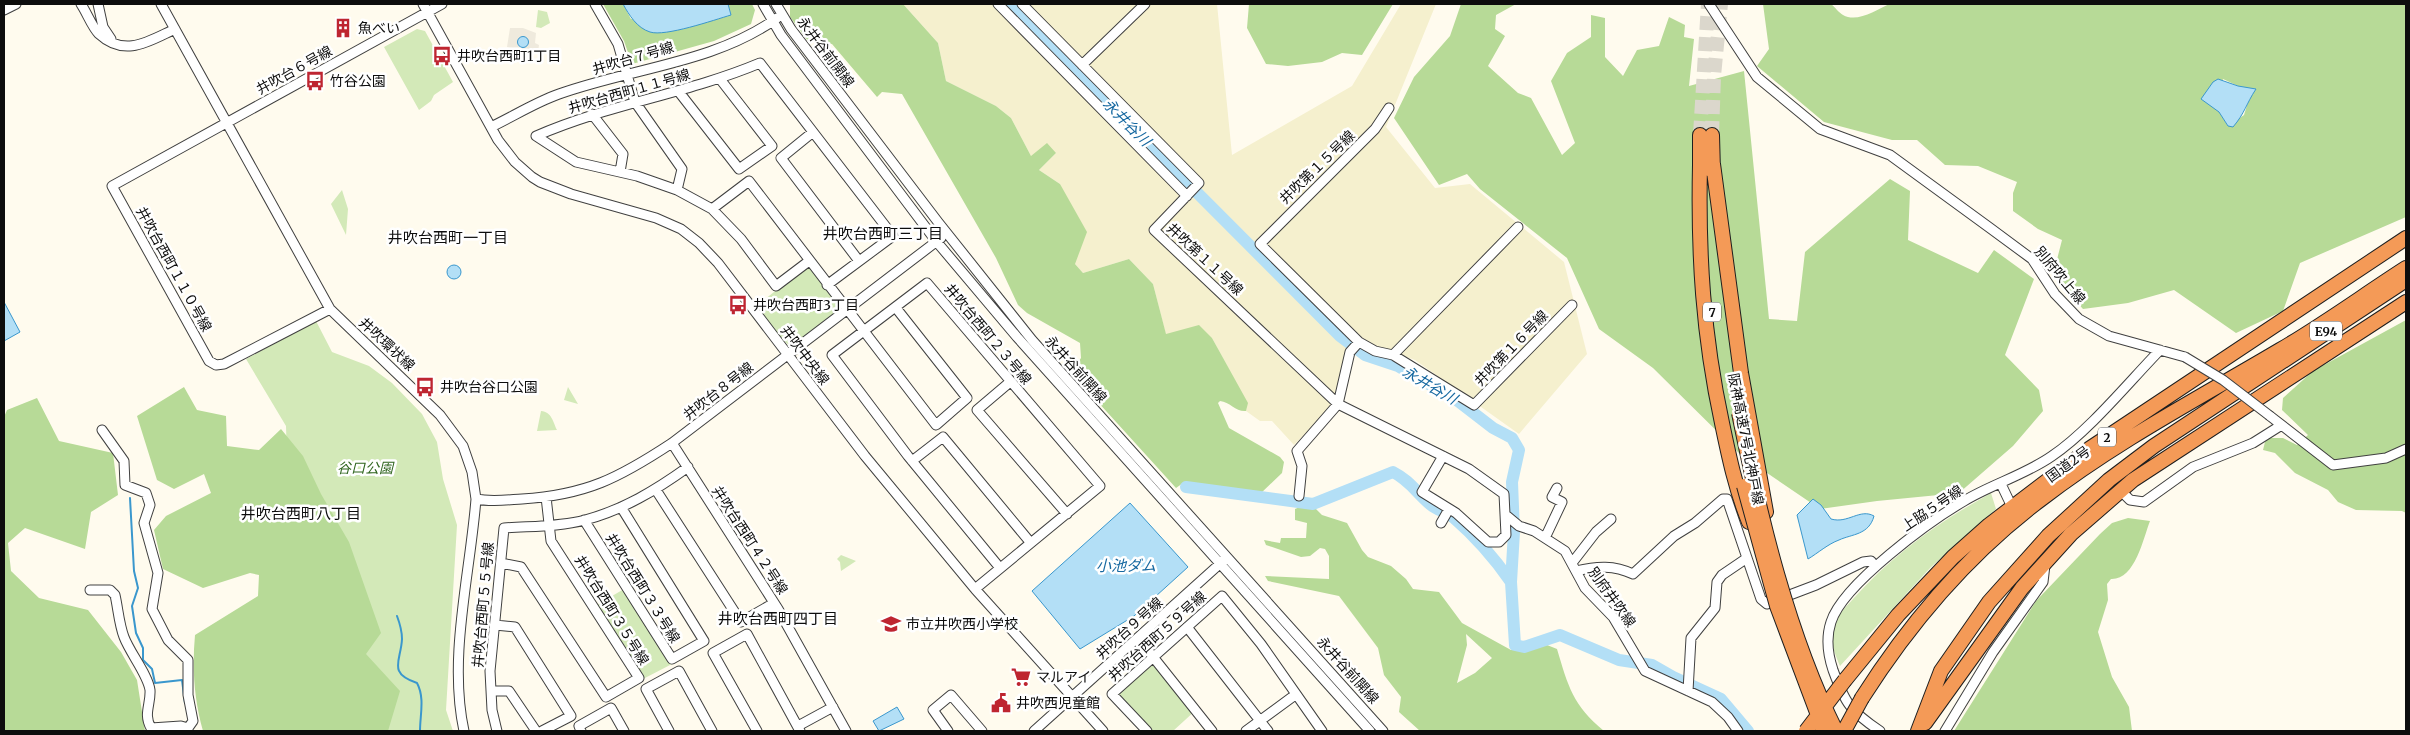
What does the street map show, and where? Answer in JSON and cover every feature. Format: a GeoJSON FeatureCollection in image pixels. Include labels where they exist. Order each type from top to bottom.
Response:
{"type":"FeatureCollection","features":[{"type":"Feature","properties":{"kind":"highway","name":"阪神高速7号北神戸線"},"geometry":{"type":"LineString","coordinates":[[1706,135],[1704,242],[1714,327],[1744,486],[1777,606],[1825,731]]}},
{"type":"Feature","properties":{"kind":"highway","name":"阪神高速7号北神戸線"},"geometry":{"type":"LineString","coordinates":[[1706,165],[1719,284],[1739,413],[1763,520],[1806,661],[1836,731]]}},
{"type":"Feature","properties":{"kind":"highway"},"geometry":{"type":"LineString","coordinates":[[1706,165],[1698,228],[1703,310],[1719,410],[1739,498],[1825,731]]}},
{"type":"Feature","properties":{"kind":"highway"},"geometry":{"type":"LineString","coordinates":[[1706,165],[1763,492],[1774,568],[1797,644],[1831,731]]}},
{"type":"Feature","properties":{"kind":"highway","name":"国道2号"},"geometry":{"type":"LineString","coordinates":[[1806,731],[1898,615],[1953,557],[2012,507],[2089,449],[2406,238]]}},
{"type":"Feature","properties":{"kind":"highway","name":"E94"},"geometry":{"type":"LineString","coordinates":[[1844,731],[1893,649],[1947,584],[1998,534],[2033,505],[2156,422],[2282,349],[2406,268]]}},
{"type":"Feature","properties":{"kind":"highway","name":"E94"},"geometry":{"type":"LineString","coordinates":[[1919,731],[1941,672],[1971,626],[1989,602],[2048,536],[2109,480],[2154,446],[2406,280]]}},
{"type":"Feature","properties":{"kind":"highway"},"geometry":{"type":"LineString","coordinates":[[1919,731],[2022,588],[2071,534],[2121,491],[2165,459],[2406,302]]}},
{"type":"Feature","properties":{"kind":"street"},"geometry":{"type":"LineString","coordinates":[[4,9],[10,4]]}},
{"type":"Feature","properties":{"kind":"street"},"geometry":{"type":"LineString","coordinates":[[4,9],[16,4]]}},
{"type":"Feature","properties":{"kind":"street"},"geometry":{"type":"LineString","coordinates":[[82,4],[99,34],[126,47],[145,45],[175,29]]}},
{"type":"Feature","properties":{"kind":"street"},"geometry":{"type":"LineString","coordinates":[[98,4],[103,27],[112,41]]}},
{"type":"Feature","properties":{"kind":"street","name":"井吹環状線"},"geometry":{"type":"LineString","coordinates":[[161,4],[330,309],[440,415],[463,446],[472,472],[476,499],[457,674],[464,731]]}},
{"type":"Feature","properties":{"kind":"street","name":"井吹台６号線"},"geometry":{"type":"LineString","coordinates":[[226,123],[426,8],[442,4]]}},
{"type":"Feature","properties":{"kind":"street"},"geometry":{"type":"LineString","coordinates":[[595,4],[618,44],[635,102],[682,169],[677,190]]}},
{"type":"Feature","properties":{"kind":"street","name":"永井谷前開線"},"geometry":{"type":"LineString","coordinates":[[763,4],[773,21],[936,241],[1018,337],[1370,731]]}},
{"type":"Feature","properties":{"kind":"street","name":"永井谷前開線"},"geometry":{"type":"LineString","coordinates":[[776,4],[782,15],[947,234],[1032,340],[1228,556],[1383,731]]}},
{"type":"Feature","properties":{"kind":"street"},"geometry":{"type":"LineString","coordinates":[[998,4],[1189,194]]}},
{"type":"Feature","properties":{"kind":"street","name":"井吹第１１号線"},"geometry":{"type":"LineString","coordinates":[[1022,4],[1199,183],[1154,230],[1338,404]]}},
{"type":"Feature","properties":{"kind":"street"},"geometry":{"type":"LineString","coordinates":[[1082,65],[1145,4]]}},
{"type":"Feature","properties":{"kind":"street","name":"別府吹上線"},"geometry":{"type":"LineString","coordinates":[[1709,4],[1757,76],[1820,129],[1890,155],[2032,259],[2055,294],[2078,319],[2109,336],[2185,357],[2217,376],[2333,465],[2386,458],[2406,448]]}},
{"type":"Feature","properties":{"kind":"street","name":"井吹中央線"},"geometry":{"type":"LineString","coordinates":[[426,8],[491,127],[516,162],[540,182],[571,194],[656,218],[687,234],[718,263],[865,456],[975,589],[1103,731]]}},
{"type":"Feature","properties":{"kind":"street","name":"井吹台７号線"},"geometry":{"type":"LineString","coordinates":[[491,127],[558,94],[721,47],[760,30],[782,15]]}},
{"type":"Feature","properties":{"kind":"street","name":"井吹台西町１１号線"},"geometry":{"type":"LineString","coordinates":[[809,261],[776,286],[742,240],[712,209],[677,190],[620,172],[576,162],[536,136],[592,114],[679,92],[720,79],[760,63],[893,236],[827,285]]}},
{"type":"Feature","properties":{"kind":"street"},"geometry":{"type":"LineString","coordinates":[[679,92],[739,169],[772,146],[720,79]]}},
{"type":"Feature","properties":{"kind":"street","name":"井吹第１５号線"},"geometry":{"type":"LineString","coordinates":[[1260,244],[1376,129],[1390,108]]}},
{"type":"Feature","properties":{"kind":"street"},"geometry":{"type":"LineString","coordinates":[[592,114],[623,154],[620,172]]}},
{"type":"Feature","properties":{"kind":"street","name":"井吹台西町１１０号線"},"geometry":{"type":"LineString","coordinates":[[226,123],[112,186],[186,320],[209,361],[216,365],[224,364],[330,309]]}},
{"type":"Feature","properties":{"kind":"street"},"geometry":{"type":"LineString","coordinates":[[812,132],[781,158],[859,260]]}},
{"type":"Feature","properties":{"kind":"street"},"geometry":{"type":"LineString","coordinates":[[712,209],[749,181],[936,425],[967,398],[896,308]]}},
{"type":"Feature","properties":{"kind":"street"},"geometry":{"type":"LineString","coordinates":[[1392,354],[1518,227]]}},
{"type":"Feature","properties":{"kind":"street","name":"井吹台８号線"},"geometry":{"type":"LineString","coordinates":[[476,499],[488,501],[546,497],[597,486],[631,470],[672,444],[947,234]]}},
{"type":"Feature","properties":{"kind":"street","name":"井吹第１６号線"},"geometry":{"type":"LineString","coordinates":[[1260,244],[1358,343],[1375,351],[1392,354],[1474,405],[1572,305]]}},
{"type":"Feature","properties":{"kind":"street","name":"井吹台西町２３号線"},"geometry":{"type":"LineString","coordinates":[[975,589],[1100,486],[927,283],[832,355],[912,461],[1000,568]]}},
{"type":"Feature","properties":{"kind":"street"},"geometry":{"type":"LineString","coordinates":[[1299,496],[1302,466],[1297,451],[1338,404],[1350,352],[1358,343]]}},
{"type":"Feature","properties":{"kind":"street","name":"上脇５号線"},"geometry":{"type":"LineString","coordinates":[[1880,731],[1859,717],[1845,701],[1830,662],[1827,636],[1831,620],[1840,606],[1875,566],[1924,527],[1966,500],[2001,484],[2052,456],[2088,424],[2160,350]]}},
{"type":"Feature","properties":{"kind":"street"},"geometry":{"type":"LineString","coordinates":[[1010,382],[977,410],[1067,514]]}},
{"type":"Feature","properties":{"kind":"street"},"geometry":{"type":"LineString","coordinates":[[1338,404],[1443,456],[1469,469],[1504,494],[1506,535],[1499,542],[1488,542],[1446,515],[1422,492],[1443,456]]}},
{"type":"Feature","properties":{"kind":"street"},"geometry":{"type":"LineString","coordinates":[[2121,491],[2130,500],[2144,502],[2193,467],[2253,443],[2280,426]]}},
{"type":"Feature","properties":{"kind":"street"},"geometry":{"type":"LineString","coordinates":[[90,590],[110,590],[115,595],[123,635],[136,664],[145,676],[150,690],[146,719],[151,728],[189,727],[188,660],[168,640],[152,609],[158,573],[144,523],[150,505],[146,493],[125,485],[124,462],[102,430]]}},
{"type":"Feature","properties":{"kind":"street"},"geometry":{"type":"LineString","coordinates":[[912,461],[943,437],[1030,542]]}},
{"type":"Feature","properties":{"kind":"street","name":"井吹台西町４２号線"},"geometry":{"type":"LineString","coordinates":[[672,444],[774,603],[846,731]]}},
{"type":"Feature","properties":{"kind":"street","name":"井吹台西町５５号線"},"geometry":{"type":"LineString","coordinates":[[496,731],[491,691],[504,528],[584,520],[621,507],[656,490],[688,468]]}},
{"type":"Feature","properties":{"kind":"street"},"geometry":{"type":"LineString","coordinates":[[2001,484],[2012,507]]}},
{"type":"Feature","properties":{"kind":"street"},"geometry":{"type":"LineString","coordinates":[[1544,538],[1562,502],[1552,497],[1557,488]]}},
{"type":"Feature","properties":{"kind":"street"},"geometry":{"type":"LineString","coordinates":[[656,490],[741,622],[774,603]]}},
{"type":"Feature","properties":{"kind":"street","name":"井吹台西町３５号線"},"geometry":{"type":"LineString","coordinates":[[501,563],[521,567],[606,697],[639,678],[551,541],[546,497]]}},
{"type":"Feature","properties":{"kind":"street"},"geometry":{"type":"LineString","coordinates":[[1574,567],[1620,568],[1633,574],[1674,536],[1695,523],[1723,498],[1727,499],[1761,599],[1767,604],[1816,585],[1862,562],[1871,561],[1875,566]]}},
{"type":"Feature","properties":{"kind":"street","name":"井吹台西町３３号線"},"geometry":{"type":"LineString","coordinates":[[584,520],[672,659],[704,641],[621,507]]}},
{"type":"Feature","properties":{"kind":"street","name":"別府井吹線"},"geometry":{"type":"LineString","coordinates":[[1506,516],[1565,551],[1586,588],[1613,617],[1645,671],[1688,686],[1712,702],[1728,717],[1738,731]]}},
{"type":"Feature","properties":{"kind":"street"},"geometry":{"type":"LineString","coordinates":[[1574,567],[1596,532],[1611,519]]}},
{"type":"Feature","properties":{"kind":"street","name":"井吹台９号線"},"geometry":{"type":"LineString","coordinates":[[1034,731],[1228,556]]}},
{"type":"Feature","properties":{"kind":"street"},"geometry":{"type":"LineString","coordinates":[[1688,686],[1691,638],[1715,608],[1717,582],[1722,575],[1747,558]]}},
{"type":"Feature","properties":{"kind":"street"},"geometry":{"type":"LineString","coordinates":[[1945,731],[1993,652],[2043,582],[2046,562]]}},
{"type":"Feature","properties":{"kind":"street","name":"井吹台西町５９号線"},"geometry":{"type":"LineString","coordinates":[[1148,731],[1112,694],[1222,596],[1261,644],[1322,731]]}},
{"type":"Feature","properties":{"kind":"street"},"geometry":{"type":"LineString","coordinates":[[495,625],[515,627],[571,716],[542,731]]}},
{"type":"Feature","properties":{"kind":"street"},"geometry":{"type":"LineString","coordinates":[[1187,627],[1268,731]]}},
{"type":"Feature","properties":{"kind":"street"},"geometry":{"type":"LineString","coordinates":[[757,731],[713,653],[747,634],[799,729],[832,707]]}},
{"type":"Feature","properties":{"kind":"street"},"geometry":{"type":"LineString","coordinates":[[1138,638],[1212,731]]}},
{"type":"Feature","properties":{"kind":"street"},"geometry":{"type":"LineString","coordinates":[[669,731],[646,689],[679,671],[712,731]]}},
{"type":"Feature","properties":{"kind":"street"},"geometry":{"type":"LineString","coordinates":[[491,691],[509,691],[536,731]]}},
{"type":"Feature","properties":{"kind":"street"},"geometry":{"type":"LineString","coordinates":[[948,731],[933,710],[951,695],[982,731]]}},
{"type":"Feature","properties":{"kind":"street"},"geometry":{"type":"LineString","coordinates":[[1246,731],[1295,695]]}},
{"type":"Feature","properties":{"kind":"street"},"geometry":{"type":"LineString","coordinates":[[581,731],[579,726],[612,708],[624,731]]}},
{"type":"Feature","properties":{"kind":"shaded area"},"geometry":{"type":"Polygon","coordinates":[[[903,4],[1217,4],[1232,155],[1352,86],[1401,4],[1436,4],[1386,127],[1435,188],[1470,184],[1564,262],[1587,354],[1519,434],[1415,360],[1351,337],[1332,407],[1294,445],[1272,421],[1260,421],[1246,411],[1247,403],[1212,338],[1166,335],[1153,284],[1129,259],[1083,273],[1075,264],[1060,184],[1039,170],[1056,153],[1031,156],[1011,118],[996,106],[946,81],[938,43],[903,4]]]}},
{"type":"Feature","properties":{"kind":"shaded area"},"geometry":{"type":"Polygon","coordinates":[[[510,28],[523,28],[536,33],[535,43],[539,45],[538,52],[516,50],[507,47],[510,28]]]}},
{"type":"Feature","properties":{"kind":"green space"},"geometry":{"type":"Polygon","coordinates":[[[603,4],[623,4],[631,19],[731,15],[728,4],[752,4],[755,10],[751,24],[714,41],[632,64],[624,41],[603,4]]]}},
{"type":"Feature","properties":{"kind":"green space"},"geometry":{"type":"Polygon","coordinates":[[[790,4],[903,4],[938,43],[946,81],[996,106],[1011,118],[1031,156],[1047,143],[1056,153],[1039,170],[1060,184],[1087,232],[1075,264],[1083,273],[1129,259],[1153,284],[1166,334],[1199,325],[1212,338],[1248,403],[1246,411],[1242,411],[1224,402],[1220,401],[1218,403],[1229,428],[1280,457],[1284,462],[1282,473],[1260,494],[1183,483],[1176,488],[1087,390],[1093,379],[1084,365],[1075,373],[1072,371],[1081,358],[1080,343],[1027,313],[1018,305],[996,258],[902,94],[882,92],[877,97],[832,44],[808,41],[790,17],[790,4]]]}},
{"type":"Feature","properties":{"kind":"green space"},"geometry":{"type":"Polygon","coordinates":[[[1249,4],[1393,4],[1362,55],[1342,53],[1322,62],[1288,66],[1266,64],[1247,28],[1249,4]]]}},
{"type":"Feature","properties":{"kind":"green space"},"geometry":{"type":"Polygon","coordinates":[[[1461,4],[1516,4],[1496,15],[1495,29],[1505,36],[1488,66],[1518,93],[1531,98],[1562,155],[1575,143],[1551,81],[1567,53],[1591,37],[1591,15],[1605,18],[1605,57],[1623,76],[1637,50],[1659,46],[1669,17],[1685,25],[1684,37],[1694,39],[1689,86],[1744,71],[1769,319],[1797,321],[1805,252],[1890,179],[1910,191],[1908,240],[1978,273],[1994,250],[2034,279],[2005,355],[2039,390],[2043,411],[2013,446],[1959,493],[1820,509],[1742,456],[1653,368],[1599,329],[1567,258],[1480,189],[1467,174],[1439,185],[1394,118],[1414,77],[1450,36],[1461,4]]]}},
{"type":"Feature","properties":{"kind":"green space"},"geometry":{"type":"Polygon","coordinates":[[[1763,4],[1831,4],[1843,15],[1854,18],[1867,15],[1889,4],[2406,4],[2406,217],[2300,263],[2283,311],[2236,333],[2174,290],[2128,303],[2083,309],[2053,275],[2062,240],[2038,229],[2013,211],[2013,193],[2017,182],[1978,166],[1945,165],[1917,140],[1892,140],[1824,122],[1757,66],[1769,49],[1763,4]],[[2223,79],[2219,112],[2228,126],[2244,115],[2249,99],[2238,86],[2223,79]]]}},
{"type":"Feature","properties":{"kind":"green space"},"geometry":{"type":"Polygon","coordinates":[[[538,10],[547,12],[550,23],[541,28],[536,27],[538,10]]]}},
{"type":"Feature","properties":{"kind":"green space"},"geometry":{"type":"Polygon","coordinates":[[[417,29],[425,31],[453,82],[434,95],[431,101],[419,110],[384,47],[417,29]]]}},
{"type":"Feature","properties":{"kind":"green space"},"geometry":{"type":"Polygon","coordinates":[[[342,190],[348,209],[346,235],[331,204],[342,190]]]}},
{"type":"Feature","properties":{"kind":"green space"},"geometry":{"type":"Polygon","coordinates":[[[808,265],[842,309],[798,342],[789,345],[780,338],[755,307],[808,265]]]}},
{"type":"Feature","properties":{"kind":"green space"},"geometry":{"type":"Polygon","coordinates":[[[2406,320],[2406,513],[2402,511],[2356,510],[2338,502],[2328,490],[2295,473],[2275,453],[2263,450],[2265,442],[2268,438],[2283,438],[2297,445],[2308,435],[2282,410],[2283,398],[2313,371],[2406,320]]]}},
{"type":"Feature","properties":{"kind":"green space","name":"谷口公園"},"geometry":{"type":"Polygon","coordinates":[[[316,321],[332,352],[369,366],[392,383],[422,414],[437,442],[443,479],[457,525],[446,710],[453,731],[380,731],[287,460],[286,426],[246,359],[316,321]]]}},
{"type":"Feature","properties":{"kind":"green space"},"geometry":{"type":"Polygon","coordinates":[[[184,387],[197,410],[226,416],[227,446],[259,450],[281,429],[303,456],[321,494],[349,542],[381,633],[366,654],[400,691],[388,731],[203,731],[194,683],[195,635],[258,596],[259,575],[250,573],[203,588],[163,569],[154,530],[166,516],[211,493],[204,474],[174,489],[157,480],[137,416],[184,387]]]}},
{"type":"Feature","properties":{"kind":"green space"},"geometry":{"type":"Polygon","coordinates":[[[568,387],[578,404],[564,400],[568,387]]]}},
{"type":"Feature","properties":{"kind":"green space"},"geometry":{"type":"Polygon","coordinates":[[[37,398],[59,441],[113,453],[118,495],[91,512],[85,549],[25,528],[8,543],[11,571],[39,598],[88,610],[121,652],[137,680],[145,731],[4,731],[4,417],[7,410],[37,398]]]}},
{"type":"Feature","properties":{"kind":"green space"},"geometry":{"type":"Polygon","coordinates":[[[541,411],[550,415],[557,430],[537,431],[541,411]]]}},
{"type":"Feature","properties":{"kind":"green space"},"geometry":{"type":"Polygon","coordinates":[[[1991,493],[1996,509],[1931,567],[1840,666],[1834,649],[1832,635],[1834,625],[1844,609],[1868,583],[1901,553],[1953,515],[1991,493]]]}},
{"type":"Feature","properties":{"kind":"green space"},"geometry":{"type":"Polygon","coordinates":[[[1314,507],[1322,515],[1347,523],[1368,557],[1391,566],[1406,579],[1413,589],[1439,592],[1462,623],[1511,650],[1531,650],[1547,645],[1557,649],[1569,685],[1578,704],[1604,731],[1420,731],[1399,712],[1401,697],[1384,675],[1378,648],[1339,596],[1268,581],[1265,576],[1329,579],[1329,556],[1325,549],[1320,548],[1310,556],[1301,557],[1266,545],[1264,540],[1280,543],[1281,538],[1306,538],[1307,523],[1295,520],[1295,509],[1314,507]],[[1466,634],[1467,645],[1457,683],[1475,673],[1492,658],[1466,634]]]}},
{"type":"Feature","properties":{"kind":"green space"},"geometry":{"type":"Polygon","coordinates":[[[2128,518],[2150,521],[2141,548],[2132,566],[2126,573],[2119,578],[2111,579],[2107,584],[2108,600],[2098,632],[2112,677],[2129,707],[2132,731],[1954,731],[2036,601],[2112,523],[2128,518]]]}},
{"type":"Feature","properties":{"kind":"green space"},"geometry":{"type":"Polygon","coordinates":[[[841,555],[856,561],[841,571],[840,562],[837,559],[841,555]]]}},
{"type":"Feature","properties":{"kind":"green space"},"geometry":{"type":"Polygon","coordinates":[[[624,589],[672,664],[643,679],[595,606],[624,589]]]}},
{"type":"Feature","properties":{"kind":"green space"},"geometry":{"type":"Polygon","coordinates":[[[1153,657],[1196,710],[1173,731],[1147,731],[1112,694],[1153,657]]]}},
{"type":"Feature","properties":{"kind":"water"},"geometry":{"type":"Polygon","coordinates":[[[623,4],[728,4],[731,15],[690,27],[657,33],[645,30],[637,24],[623,4]]]}},
{"type":"Feature","properties":{"kind":"water"},"geometry":{"type":"Polygon","coordinates":[[[523,36],[529,42],[523,48],[517,42],[523,36]]]}},
{"type":"Feature","properties":{"kind":"water"},"geometry":{"type":"Polygon","coordinates":[[[2218,79],[2238,86],[2256,89],[2233,127],[2228,126],[2219,112],[2201,99],[2213,82],[2218,79]]]}},
{"type":"Feature","properties":{"kind":"water"},"geometry":{"type":"Polygon","coordinates":[[[454,265],[459,267],[461,272],[459,277],[454,279],[449,277],[447,272],[449,267],[454,265]]]}},
{"type":"Feature","properties":{"kind":"water"},"geometry":{"type":"Polygon","coordinates":[[[4,302],[20,332],[4,341],[4,302]]]}},
{"type":"Feature","properties":{"kind":"water"},"geometry":{"type":"Polygon","coordinates":[[[1813,499],[1821,505],[1831,519],[1843,520],[1869,514],[1874,516],[1872,522],[1860,533],[1827,546],[1808,559],[1797,515],[1813,499]]]}},
{"type":"Feature","properties":{"kind":"water","name":"小池ダム"},"geometry":{"type":"Polygon","coordinates":[[[1130,503],[1188,567],[1134,616],[1080,649],[1032,591],[1130,503]]]}},
{"type":"Feature","properties":{"kind":"water"},"geometry":{"type":"Polygon","coordinates":[[[897,707],[904,719],[879,731],[873,721],[897,707]]]}},
{"type":"Feature","properties":{"kind":"waterway","name":"永井谷川"},"geometry":{"type":"LineString","coordinates":[[1009,4],[1340,336],[1365,355],[1398,366],[1458,401],[1493,428],[1512,438],[1519,450],[1512,482],[1514,532],[1511,582],[1515,645],[1524,647],[1560,635],[1619,660],[1652,665],[1721,699],[1748,731]]}},
{"type":"Feature","properties":{"kind":"waterway"},"geometry":{"type":"LineString","coordinates":[[1186,487],[1313,504],[1393,472],[1399,475],[1431,505],[1452,516],[1462,525],[1485,548],[1511,582]]}},
{"type":"Feature","properties":{"kind":"waterway"},"geometry":{"type":"LineString","coordinates":[[130,498],[134,571],[138,588],[132,606],[136,633],[143,648],[143,660],[152,669],[155,683],[182,680],[185,703]]}},
{"type":"Feature","properties":{"kind":"waterway"},"geometry":{"type":"LineString","coordinates":[[397,616],[402,636],[398,666],[402,675],[417,683],[421,695],[420,731]]}},
{"type":"Feature","properties":{"kind":"tunnel"},"geometry":{"type":"LineString","coordinates":[[1700,135],[1708,4]]}},
{"type":"Feature","properties":{"kind":"tunnel"},"geometry":{"type":"LineString","coordinates":[[1712,135],[1714,76],[1721,4]]}},
{"type":"Feature","properties":{"kind":"place","name":"魚べい"},"geometry":{"type":"Point","coordinates":[343,28]}},
{"type":"Feature","properties":{"kind":"place","name":"井吹台西町1丁目"},"geometry":{"type":"Point","coordinates":[442,56]}},
{"type":"Feature","properties":{"kind":"place","name":"竹谷公園"},"geometry":{"type":"Point","coordinates":[315,81]}},
{"type":"Feature","properties":{"kind":"place","name":"井吹台西町3丁目"},"geometry":{"type":"Point","coordinates":[738,305]}},
{"type":"Feature","properties":{"kind":"place","name":"井吹台谷口公園"},"geometry":{"type":"Point","coordinates":[425,387]}},
{"type":"Feature","properties":{"kind":"place","name":"市立井吹西小学校"},"geometry":{"type":"Point","coordinates":[891,624]}},
{"type":"Feature","properties":{"kind":"place","name":"マルアイ"},"geometry":{"type":"Point","coordinates":[1021,677]}},
{"type":"Feature","properties":{"kind":"place","name":"井吹西児童館"},"geometry":{"type":"Point","coordinates":[1001,703]}},
{"type":"Feature","properties":{"kind":"district","name":"井吹台西町三丁目"},"geometry":{"type":"Point","coordinates":[883,233]}},
{"type":"Feature","properties":{"kind":"district","name":"井吹台西町一丁目"},"geometry":{"type":"Point","coordinates":[448,237]}},
{"type":"Feature","properties":{"kind":"district","name":"井吹台西町八丁目"},"geometry":{"type":"Point","coordinates":[301,513]}},
{"type":"Feature","properties":{"kind":"district","name":"井吹台西町四丁目"},"geometry":{"type":"Point","coordinates":[778,618]}}]}
